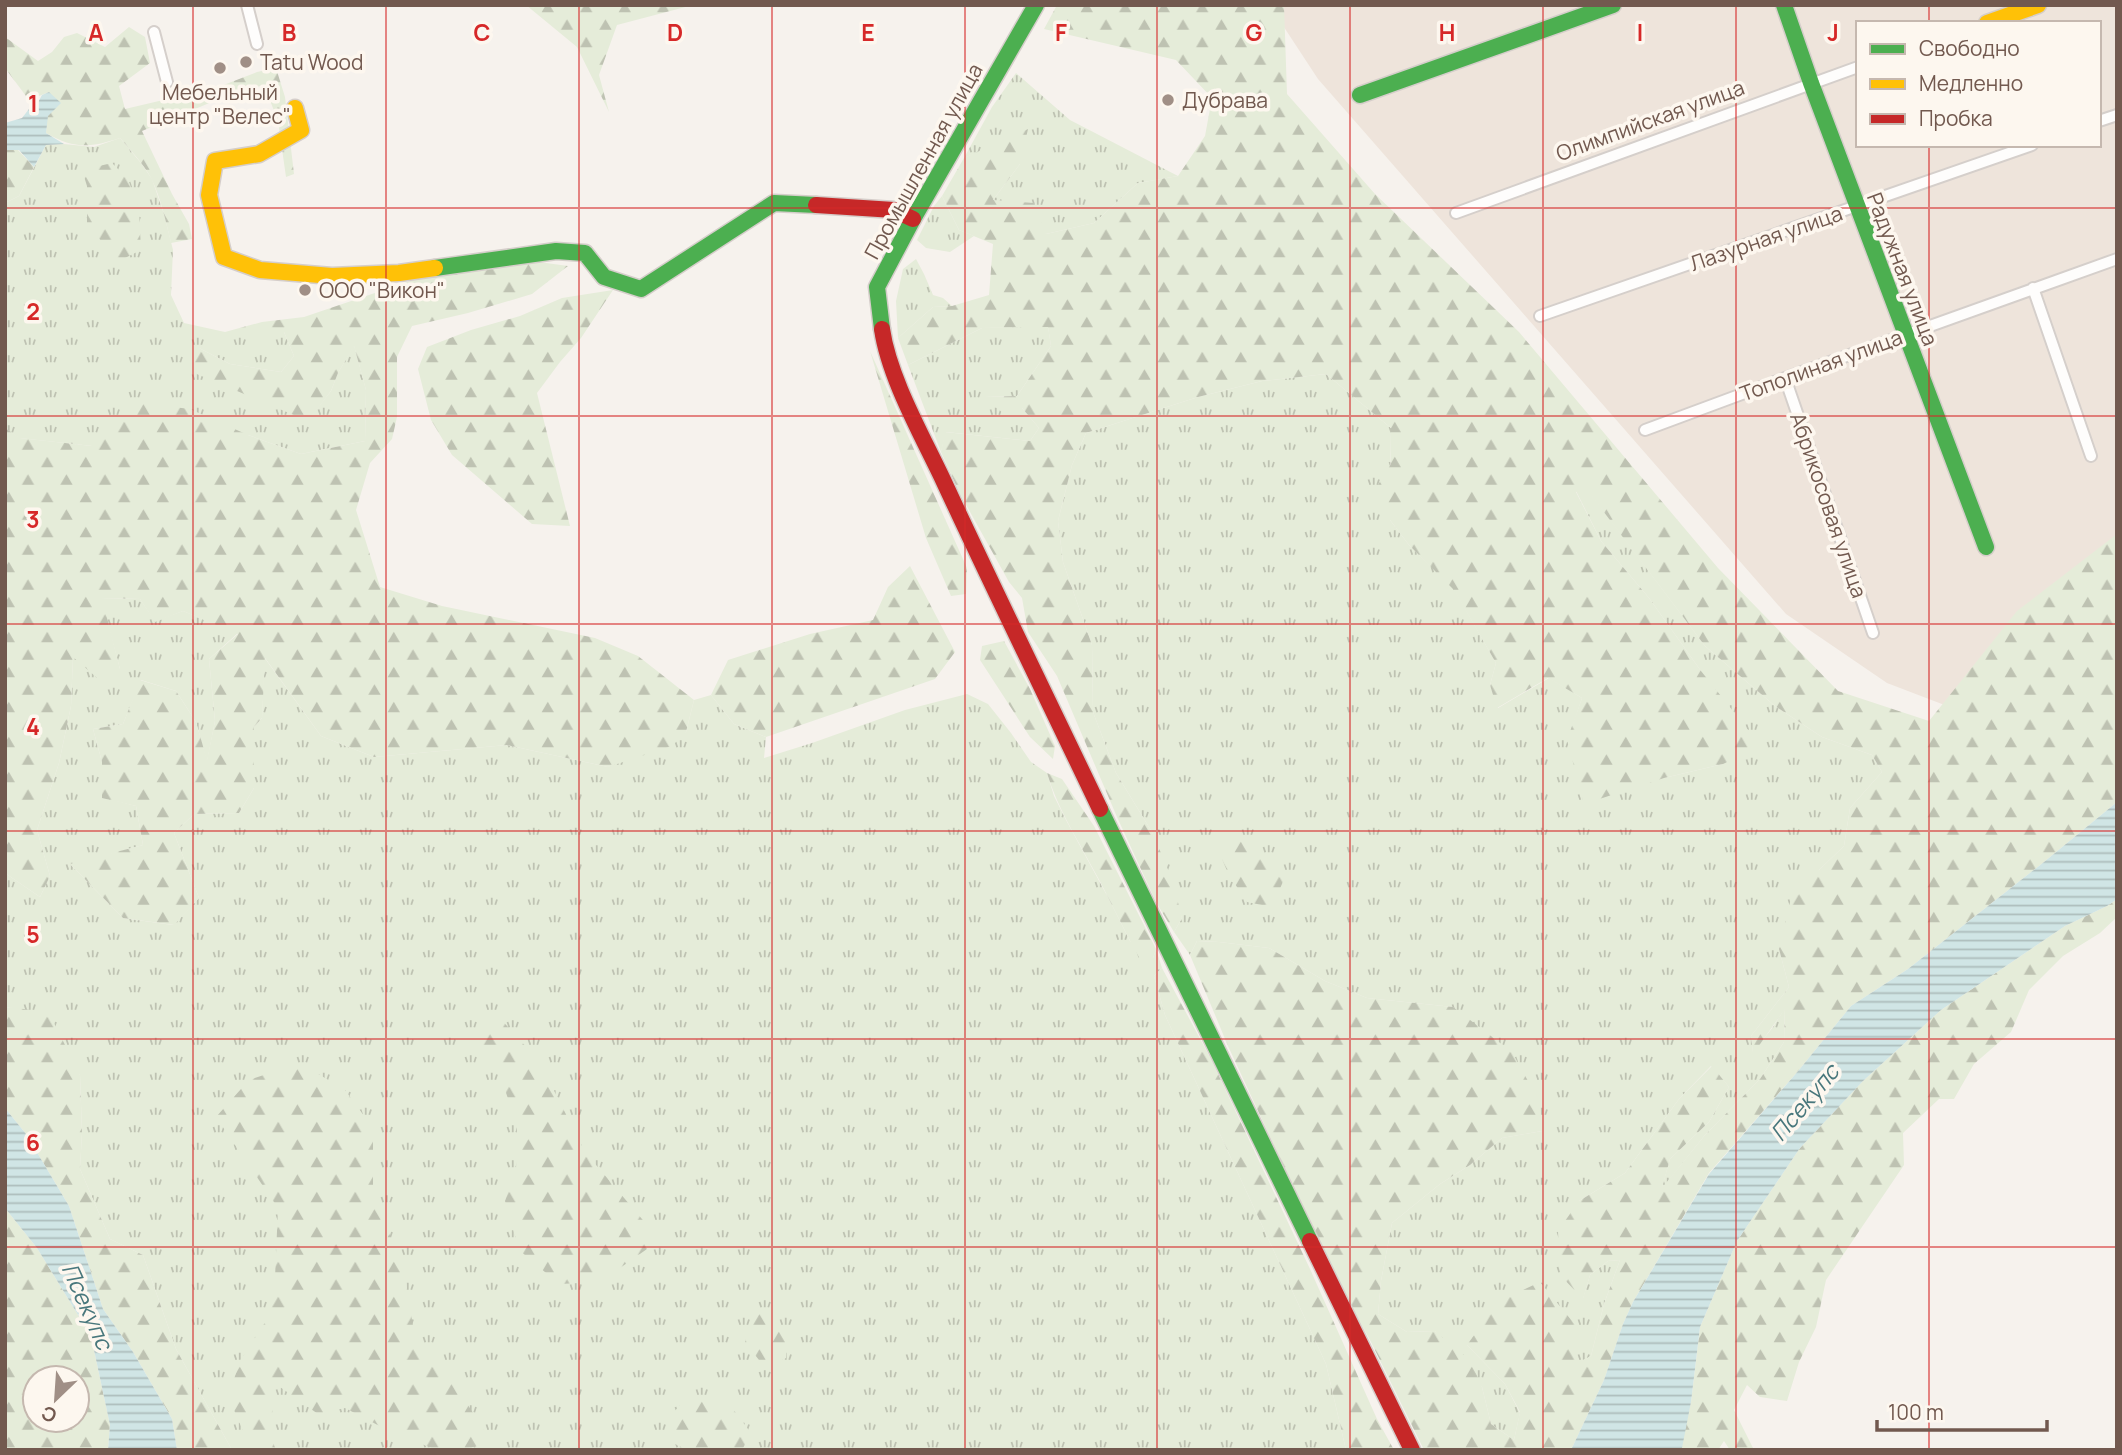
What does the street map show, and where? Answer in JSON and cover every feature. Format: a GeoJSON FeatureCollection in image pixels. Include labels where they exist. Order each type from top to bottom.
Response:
{"type":"FeatureCollection","features":[{"type":"Feature","properties":{"kind":"street"},"geometry":{"type":"LineString","coordinates":[[247,5],[257,44]]}},
{"type":"Feature","properties":{"kind":"street","name":"Промышленная улица"},"geometry":{"type":"LineString","coordinates":[[1035,5],[877,287],[884,341],[899,385],[987,575],[1412,1450]]}},
{"type":"Feature","properties":{"kind":"street"},"geometry":{"type":"LineString","coordinates":[[1360,95],[1613,5]]}},
{"type":"Feature","properties":{"kind":"street","name":"Радужная улица"},"geometry":{"type":"LineString","coordinates":[[1784,5],[1857,207],[1986,547]]}},
{"type":"Feature","properties":{"kind":"street"},"geometry":{"type":"LineString","coordinates":[[1993,21],[2038,5]]}},
{"type":"Feature","properties":{"kind":"street"},"geometry":{"type":"LineString","coordinates":[[154,32],[167,82]]}},
{"type":"Feature","properties":{"kind":"street","name":"Олимпийская улица"},"geometry":{"type":"LineString","coordinates":[[1456,213],[1856,68]]}},
{"type":"Feature","properties":{"kind":"street"},"geometry":{"type":"LineString","coordinates":[[295,108],[301,130],[259,154],[215,161],[209,195],[224,257],[260,270],[332,276],[399,273],[556,251],[585,253],[604,277],[641,289],[774,204],[894,210],[913,219]]}},
{"type":"Feature","properties":{"kind":"street","name":"Лазурная улица"},"geometry":{"type":"LineString","coordinates":[[1539,316],[2026,147]]}},
{"type":"Feature","properties":{"kind":"street","name":"Тополиная улица"},"geometry":{"type":"LineString","coordinates":[[1645,430],[2117,259]]}},
{"type":"Feature","properties":{"kind":"street"},"geometry":{"type":"LineString","coordinates":[[2033,288],[2091,456]]}},
{"type":"Feature","properties":{"kind":"street","name":"Абрикосовая улица"},"geometry":{"type":"LineString","coordinates":[[1784,378],[1873,633]]}},
{"type":"Feature","properties":{"kind":"shaded area"},"geometry":{"type":"Polygon","coordinates":[[[1280,5],[2117,5],[2117,690],[2044,743],[1887,683],[1786,614],[1318,79],[1276,15],[1280,5]]]}},
{"type":"Feature","properties":{"kind":"green space"},"geometry":{"type":"Polygon","coordinates":[[[526,5],[693,5],[617,25],[599,75],[609,112],[577,47],[526,5]]]}},
{"type":"Feature","properties":{"kind":"green space"},"geometry":{"type":"Polygon","coordinates":[[[1057,5],[1284,5],[1287,94],[1375,194],[1519,332],[1718,568],[1838,691],[1929,721],[2017,611],[2117,534],[2117,802],[1908,969],[1851,1006],[1709,1173],[1633,1302],[1604,1380],[1571,1450],[1424,1450],[1371,1342],[1330,1267],[1228,1046],[1190,955],[1197,941],[1269,948],[1325,981],[1367,998],[1453,1007],[1512,1052],[1540,1103],[1542,1131],[1502,1138],[1392,1223],[1378,1314],[1407,1332],[1435,1331],[1471,1361],[1482,1387],[1491,1424],[1514,1440],[1520,1412],[1505,1384],[1467,1345],[1493,1309],[1514,1294],[1540,1282],[1577,1327],[1577,1363],[1591,1356],[1604,1304],[1620,1260],[1608,1261],[1590,1275],[1583,1299],[1560,1275],[1558,1231],[1579,1201],[1625,1173],[1679,1099],[1712,1066],[1729,1087],[1709,1122],[1670,1159],[1662,1188],[1705,1135],[1760,1079],[1784,1042],[1785,1009],[1753,1054],[1751,1036],[1789,987],[1779,949],[1795,881],[1819,870],[1844,846],[1850,808],[1882,772],[1872,755],[1822,737],[1775,706],[1705,646],[1585,487],[1576,492],[1601,541],[1649,598],[1701,671],[1761,746],[1723,764],[1664,778],[1584,804],[1567,740],[1582,698],[1548,678],[1497,708],[1490,685],[1496,663],[1454,590],[1409,545],[1373,493],[1391,464],[1391,428],[1326,374],[1262,381],[1198,397],[1086,433],[1072,465],[1058,521],[1063,562],[1092,645],[1093,712],[1116,773],[1152,832],[1172,879],[1182,918],[1174,932],[1156,902],[1117,817],[1057,676],[1028,632],[1022,598],[1009,582],[960,494],[941,452],[945,432],[1030,441],[1039,428],[1022,408],[1004,414],[984,397],[1017,396],[1051,346],[1048,327],[982,328],[908,365],[898,338],[933,307],[952,306],[989,295],[993,244],[959,230],[942,196],[964,158],[1028,129],[1020,164],[993,200],[1034,203],[1046,234],[1094,223],[1138,183],[1178,176],[1205,136],[1212,98],[1176,60],[1044,29],[1057,5]]]}},
{"type":"Feature","properties":{"kind":"green space"},"geometry":{"type":"Polygon","coordinates":[[[129,27],[145,37],[150,63],[119,86],[125,109],[195,96],[257,72],[276,68],[285,97],[294,174],[286,177],[278,121],[264,85],[219,99],[142,131],[189,224],[192,239],[171,243],[151,178],[120,138],[100,144],[82,145],[65,142],[46,133],[49,92],[29,100],[5,68],[5,37],[38,61],[52,52],[64,37],[77,33],[105,47],[129,27]]]}},
{"type":"Feature","properties":{"kind":"green space"},"geometry":{"type":"Polygon","coordinates":[[[1016,73],[1070,120],[1178,176],[1138,183],[1094,223],[1046,234],[993,200],[1020,164],[987,149],[964,158],[992,107],[1016,73]]]}},
{"type":"Feature","properties":{"kind":"green space"},"geometry":{"type":"Polygon","coordinates":[[[120,138],[152,179],[173,250],[171,295],[184,323],[225,332],[284,332],[294,356],[281,372],[230,364],[199,348],[255,397],[308,420],[331,391],[354,345],[366,390],[365,441],[301,454],[248,435],[92,446],[19,438],[5,428],[5,203],[19,196],[46,145],[94,147],[120,138]]]}},
{"type":"Feature","properties":{"kind":"green space"},"geometry":{"type":"Polygon","coordinates":[[[5,150],[18,150],[34,167],[19,196],[5,203],[5,150]]]}},
{"type":"Feature","properties":{"kind":"green space"},"geometry":{"type":"Polygon","coordinates":[[[112,163],[128,179],[139,210],[141,250],[119,261],[87,225],[87,186],[82,170],[112,163]]]}},
{"type":"Feature","properties":{"kind":"green space"},"geometry":{"type":"Polygon","coordinates":[[[942,196],[959,230],[974,236],[950,252],[926,248],[917,240],[942,196]]]}},
{"type":"Feature","properties":{"kind":"green space"},"geometry":{"type":"Polygon","coordinates":[[[916,259],[933,295],[943,298],[952,306],[933,307],[898,338],[896,301],[903,269],[916,259]]]}},
{"type":"Feature","properties":{"kind":"green space"},"geometry":{"type":"Polygon","coordinates":[[[539,262],[568,266],[532,294],[412,326],[397,357],[397,417],[392,439],[370,463],[356,510],[380,587],[442,606],[595,638],[638,656],[694,700],[686,732],[672,746],[608,767],[507,745],[374,757],[321,736],[265,658],[262,718],[254,727],[254,788],[239,813],[194,814],[174,833],[199,898],[174,925],[123,918],[70,864],[143,845],[136,806],[102,798],[102,762],[93,729],[123,724],[140,680],[176,691],[196,722],[207,760],[215,721],[209,659],[238,634],[183,611],[155,622],[140,599],[102,598],[120,669],[103,683],[73,657],[71,706],[59,763],[37,830],[50,876],[40,897],[5,873],[5,428],[20,438],[92,446],[132,402],[190,409],[248,435],[301,454],[365,441],[366,390],[354,346],[331,391],[308,421],[192,372],[199,348],[230,364],[281,372],[294,356],[284,332],[225,332],[262,322],[304,317],[422,277],[539,262]]]}},
{"type":"Feature","properties":{"kind":"green space"},"geometry":{"type":"Polygon","coordinates":[[[613,290],[581,338],[537,393],[570,526],[532,524],[452,455],[431,420],[418,369],[427,347],[471,330],[520,316],[562,298],[613,290]]]}},
{"type":"Feature","properties":{"kind":"green space"},"geometry":{"type":"Polygon","coordinates":[[[1048,326],[1051,346],[1017,396],[985,397],[1022,408],[1039,428],[1030,441],[946,432],[941,452],[908,365],[982,328],[1048,326]]]}},
{"type":"Feature","properties":{"kind":"green space"},"geometry":{"type":"Polygon","coordinates":[[[870,351],[967,568],[966,594],[951,596],[926,538],[870,351]]]}},
{"type":"Feature","properties":{"kind":"green space"},"geometry":{"type":"Polygon","coordinates":[[[1326,374],[1391,428],[1390,520],[1409,545],[1454,589],[1496,663],[1490,685],[1498,708],[1549,678],[1582,698],[1568,740],[1664,778],[1723,764],[1701,671],[1649,598],[1601,541],[1576,491],[1585,486],[1705,646],[1775,706],[1822,737],[1872,755],[1882,772],[1850,808],[1844,846],[1819,870],[1779,949],[1789,987],[1751,1036],[1753,1052],[1785,1008],[1784,1042],[1760,1079],[1705,1135],[1661,1190],[1670,1159],[1709,1122],[1729,1087],[1711,1066],[1679,1099],[1625,1173],[1579,1201],[1583,1298],[1590,1275],[1608,1261],[1620,1260],[1604,1304],[1591,1356],[1577,1364],[1467,1345],[1505,1384],[1520,1413],[1514,1440],[1491,1424],[1482,1387],[1435,1331],[1407,1332],[1378,1314],[1392,1223],[1502,1138],[1542,1131],[1453,1007],[1367,998],[1325,981],[1269,948],[1197,941],[1190,955],[1174,932],[1182,918],[1152,832],[1116,773],[1093,712],[1092,645],[1063,562],[1058,521],[1072,465],[1086,433],[1198,397],[1262,381],[1326,374]]]}},
{"type":"Feature","properties":{"kind":"green space"},"geometry":{"type":"Polygon","coordinates":[[[910,566],[955,652],[935,679],[766,737],[734,724],[711,695],[728,660],[810,634],[873,620],[888,587],[910,566]]]}},
{"type":"Feature","properties":{"kind":"green space"},"geometry":{"type":"Polygon","coordinates":[[[101,598],[140,599],[155,621],[183,611],[238,633],[209,659],[215,721],[207,762],[196,722],[176,691],[141,680],[123,724],[93,729],[102,762],[102,797],[136,806],[143,845],[71,865],[123,918],[173,925],[199,898],[174,833],[194,814],[239,813],[254,788],[254,727],[262,718],[264,657],[321,736],[374,757],[507,745],[608,767],[686,732],[694,700],[711,695],[734,724],[766,737],[764,758],[905,710],[967,694],[988,704],[1031,762],[1047,773],[1054,796],[1130,941],[1153,958],[1156,949],[1162,968],[1154,976],[1165,1015],[1326,1364],[1346,1450],[232,1450],[176,1349],[143,1255],[110,1239],[80,1169],[80,1075],[11,1007],[5,1008],[5,873],[40,897],[50,876],[37,830],[59,763],[71,706],[73,656],[120,669],[101,598]]]}},
{"type":"Feature","properties":{"kind":"green space"},"geometry":{"type":"Polygon","coordinates":[[[1004,641],[1030,689],[1055,746],[1053,759],[1030,737],[980,660],[982,646],[1004,641]]]}},
{"type":"Feature","properties":{"kind":"green space"},"geometry":{"type":"Polygon","coordinates":[[[1047,773],[1062,779],[1094,826],[1156,949],[1153,958],[1140,959],[1067,821],[1047,773]]]}},
{"type":"Feature","properties":{"kind":"green space"},"geometry":{"type":"Polygon","coordinates":[[[1244,836],[1285,877],[1272,907],[1247,902],[1229,875],[1217,848],[1244,836]]]}},
{"type":"Feature","properties":{"kind":"green space"},"geometry":{"type":"Polygon","coordinates":[[[2117,899],[2117,917],[2100,933],[2063,956],[2029,990],[2011,1032],[1974,1064],[1954,1099],[1939,1099],[1903,1133],[1904,1165],[1826,1280],[1816,1327],[1799,1362],[1787,1401],[1760,1397],[1747,1385],[1734,1410],[1754,1450],[1730,1450],[1724,1441],[1718,1450],[1680,1450],[1691,1402],[1700,1327],[1737,1241],[1800,1148],[1863,1081],[1941,1010],[2065,926],[2117,899]]]}},
{"type":"Feature","properties":{"kind":"green space"},"geometry":{"type":"Polygon","coordinates":[[[1162,968],[1211,1059],[1377,1419],[1394,1450],[1346,1450],[1326,1364],[1165,1015],[1154,976],[1162,968]]]}},
{"type":"Feature","properties":{"kind":"green space"},"geometry":{"type":"Polygon","coordinates":[[[5,1008],[49,1013],[80,1075],[80,1169],[110,1239],[143,1255],[176,1349],[232,1450],[177,1450],[172,1419],[133,1352],[103,1309],[69,1206],[26,1134],[5,1108],[5,1008]]]}},
{"type":"Feature","properties":{"kind":"green space"},"geometry":{"type":"Polygon","coordinates":[[[498,1016],[539,1061],[585,1152],[653,1232],[647,1249],[600,1282],[559,1284],[519,1250],[505,1201],[516,1170],[517,1125],[501,1078],[476,1041],[498,1016]]]}},
{"type":"Feature","properties":{"kind":"green space"},"geometry":{"type":"Polygon","coordinates":[[[300,1063],[345,1090],[373,1128],[373,1190],[405,1276],[415,1339],[459,1391],[492,1443],[459,1450],[437,1450],[393,1433],[345,1408],[318,1414],[273,1382],[272,1440],[276,1450],[251,1450],[228,1396],[241,1359],[270,1315],[275,1278],[278,1208],[216,1117],[249,1080],[300,1063]]]}},
{"type":"Feature","properties":{"kind":"green space"},"geometry":{"type":"Polygon","coordinates":[[[5,1208],[37,1248],[91,1336],[110,1425],[108,1450],[5,1450],[5,1208]]]}},
{"type":"Feature","properties":{"kind":"green space"},"geometry":{"type":"Polygon","coordinates":[[[762,1313],[788,1331],[786,1358],[766,1369],[745,1342],[752,1317],[762,1313]]]}},
{"type":"Feature","properties":{"kind":"green space"},"geometry":{"type":"Polygon","coordinates":[[[688,1396],[727,1401],[751,1433],[742,1450],[687,1450],[671,1442],[673,1413],[688,1396]]]}},
{"type":"Feature","properties":{"kind":"water"},"geometry":{"type":"Polygon","coordinates":[[[49,92],[61,103],[48,116],[46,133],[64,144],[46,145],[34,167],[19,150],[5,150],[5,123],[22,118],[29,109],[35,108],[42,95],[49,92]]]}},
{"type":"Feature","properties":{"kind":"water","name":"Псекупс"},"geometry":{"type":"Polygon","coordinates":[[[2117,802],[2117,899],[2065,926],[1941,1010],[1863,1081],[1800,1148],[1737,1241],[1700,1327],[1691,1402],[1682,1448],[1571,1450],[1604,1380],[1633,1302],[1709,1174],[1851,1006],[1908,969],[2117,802]]]}},
{"type":"Feature","properties":{"kind":"water","name":"Псекупс"},"geometry":{"type":"Polygon","coordinates":[[[5,1108],[26,1134],[69,1206],[103,1309],[133,1352],[172,1419],[177,1450],[108,1450],[110,1425],[91,1336],[37,1248],[5,1208],[5,1108]]]}},
{"type":"Feature","properties":{"kind":"traffic: fast"},"geometry":{"type":"LineString","coordinates":[[882,329],[877,287],[1036,5]]}},
{"type":"Feature","properties":{"kind":"traffic: fast"},"geometry":{"type":"LineString","coordinates":[[1360,95],[1613,5]]}},
{"type":"Feature","properties":{"kind":"traffic: fast"},"geometry":{"type":"LineString","coordinates":[[1784,5],[1986,547]]}},
{"type":"Feature","properties":{"kind":"traffic: fast"},"geometry":{"type":"LineString","coordinates":[[435,268],[556,251],[585,253],[604,277],[641,289],[774,203],[816,205]]}},
{"type":"Feature","properties":{"kind":"traffic: fast"},"geometry":{"type":"LineString","coordinates":[[1100,809],[1310,1241]]}},
{"type":"Feature","properties":{"kind":"traffic: slow"},"geometry":{"type":"LineString","coordinates":[[1993,21],[2038,5]]}},
{"type":"Feature","properties":{"kind":"traffic: slow"},"geometry":{"type":"LineString","coordinates":[[295,108],[301,130],[259,154],[215,161],[209,195],[224,257],[260,270],[332,276],[399,273],[435,268]]}},
{"type":"Feature","properties":{"kind":"traffic: jam"},"geometry":{"type":"LineString","coordinates":[[816,205],[894,210],[913,219]]}},
{"type":"Feature","properties":{"kind":"traffic: jam"},"geometry":{"type":"LineString","coordinates":[[882,329],[892,367],[908,407],[1100,809]]}},
{"type":"Feature","properties":{"kind":"traffic: jam"},"geometry":{"type":"LineString","coordinates":[[1310,1241],[1412,1450]]}},
{"type":"Feature","properties":{"kind":"place","name":"Tatu Wood"},"geometry":{"type":"Point","coordinates":[246,62]}},
{"type":"Feature","properties":{"kind":"place","name":"Мебельный центр \"Велес\""},"geometry":{"type":"Point","coordinates":[220,68]}},
{"type":"Feature","properties":{"kind":"place","name":"Дубрава"},"geometry":{"type":"Point","coordinates":[1168,100]}},
{"type":"Feature","properties":{"kind":"place","name":"ООО \"Викон\""},"geometry":{"type":"Point","coordinates":[305,290]}}]}
